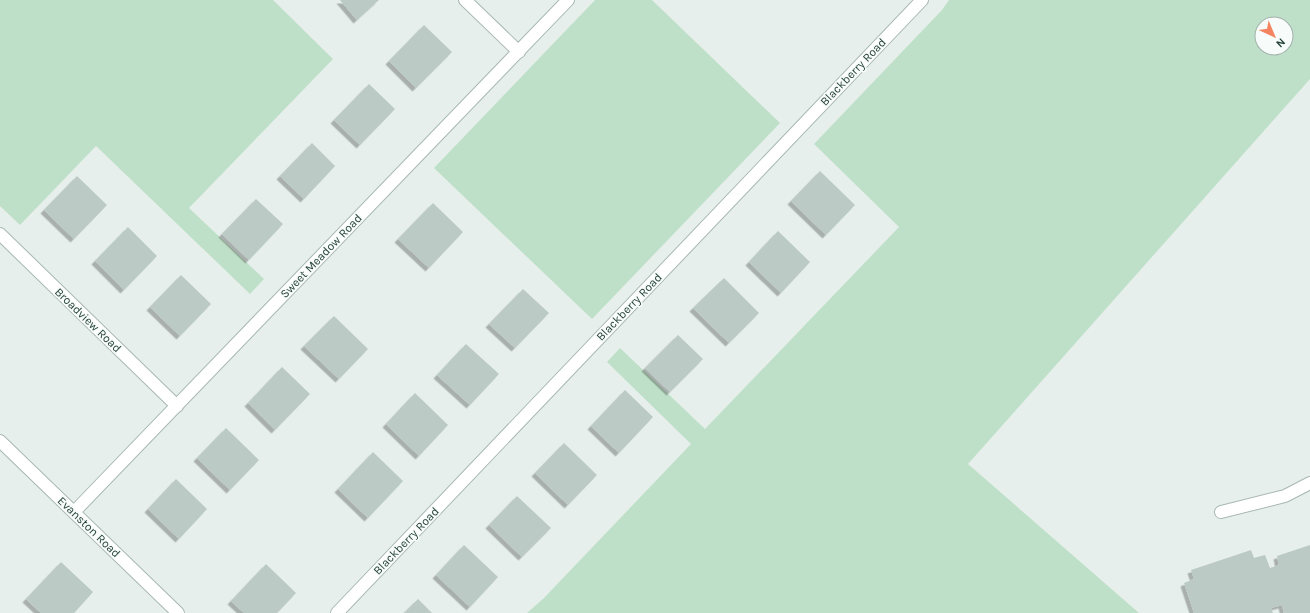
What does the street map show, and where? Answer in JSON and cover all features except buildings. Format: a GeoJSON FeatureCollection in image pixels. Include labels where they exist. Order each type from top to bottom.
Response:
{"type":"FeatureCollection","features":[{"type":"Feature","properties":{"kind":"street"},"geometry":{"type":"LineString","coordinates":[[465,0],[519,52]]}},
{"type":"Feature","properties":{"kind":"street","name":"Sweet Meadow Road"},"geometry":{"type":"LineString","coordinates":[[74,512],[568,0]]}},
{"type":"Feature","properties":{"kind":"street","name":"Blackberry Road"},"geometry":{"type":"LineString","coordinates":[[337,613],[922,0]]}},
{"type":"Feature","properties":{"kind":"street","name":"Broadview Road"},"geometry":{"type":"LineString","coordinates":[[0,234],[177,406]]}},
{"type":"Feature","properties":{"kind":"street","name":"Evanston Road"},"geometry":{"type":"LineString","coordinates":[[0,441],[178,613]]}},
{"type":"Feature","properties":{"kind":"street"},"geometry":{"type":"LineString","coordinates":[[1221,512],[1285,496],[1310,483]]}},
{"type":"Feature","properties":{"kind":"green space"},"geometry":{"type":"Polygon","coordinates":[[[0,0],[273,0],[333,59],[189,208],[264,279],[250,294],[96,146],[20,225],[0,206],[0,0]]]}},
{"type":"Feature","properties":{"kind":"green space"},"geometry":{"type":"Polygon","coordinates":[[[595,0],[652,0],[780,123],[592,319],[434,168],[595,0]]]}},
{"type":"Feature","properties":{"kind":"green space"},"geometry":{"type":"Polygon","coordinates":[[[949,0],[1310,0],[1310,79],[968,464],[1139,613],[527,613],[544,598],[691,444],[607,362],[620,348],[705,429],[899,227],[814,144],[942,10],[949,0]]]}}]}
